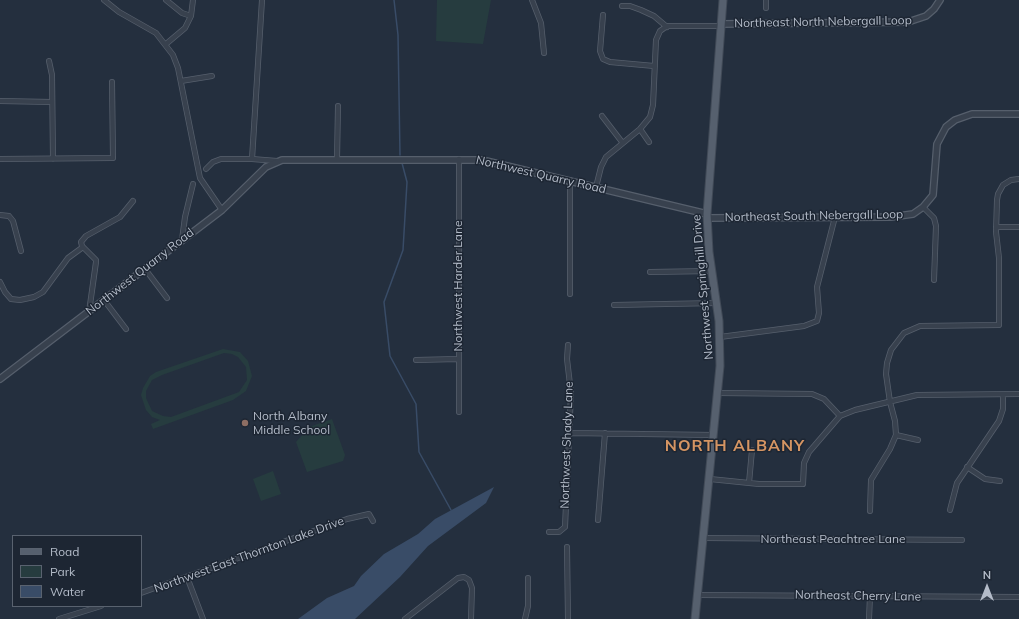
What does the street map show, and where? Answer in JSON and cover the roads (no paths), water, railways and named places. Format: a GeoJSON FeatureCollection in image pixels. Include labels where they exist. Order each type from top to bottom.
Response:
{"type":"FeatureCollection","features":[{"type":"Feature","properties":{"kind":"main road","name":"Northwest Springhill Drive"},"geometry":{"type":"LineString","coordinates":[[695,619],[718,393],[720,337],[707,216],[723,0]]}},
{"type":"Feature","properties":{"kind":"street"},"geometry":{"type":"LineString","coordinates":[[104,0],[119,12],[150,29],[166,44],[177,63],[200,178],[222,210]]}},
{"type":"Feature","properties":{"kind":"street"},"geometry":{"type":"LineString","coordinates":[[166,0],[182,13],[191,16]]}},
{"type":"Feature","properties":{"kind":"street"},"geometry":{"type":"LineString","coordinates":[[166,44],[185,28],[191,16],[193,0]]}},
{"type":"Feature","properties":{"kind":"street"},"geometry":{"type":"LineString","coordinates":[[252,159],[262,0]]}},
{"type":"Feature","properties":{"kind":"street"},"geometry":{"type":"LineString","coordinates":[[532,0],[541,23],[544,54]]}},
{"type":"Feature","properties":{"kind":"street"},"geometry":{"type":"LineString","coordinates":[[766,0],[766,8]]}},
{"type":"Feature","properties":{"kind":"street","name":"Northeast North Nebergall Loop"},"geometry":{"type":"LineString","coordinates":[[721,25],[908,22],[926,16],[934,9],[940,0]]}},
{"type":"Feature","properties":{"kind":"street"},"geometry":{"type":"LineString","coordinates":[[622,6],[630,6],[654,16],[667,27]]}},
{"type":"Feature","properties":{"kind":"street"},"geometry":{"type":"LineString","coordinates":[[603,15],[600,51],[603,59],[610,62],[654,66]]}},
{"type":"Feature","properties":{"kind":"street"},"geometry":{"type":"LineString","coordinates":[[596,187],[603,162],[622,142],[640,129],[650,118],[652,112],[657,35],[667,27],[721,25]]}},
{"type":"Feature","properties":{"kind":"street"},"geometry":{"type":"LineString","coordinates":[[49,61],[52,75],[53,159]]}},
{"type":"Feature","properties":{"kind":"street"},"geometry":{"type":"LineString","coordinates":[[181,81],[212,76]]}},
{"type":"Feature","properties":{"kind":"street"},"geometry":{"type":"LineString","coordinates":[[0,159],[113,158],[112,82]]}},
{"type":"Feature","properties":{"kind":"street"},"geometry":{"type":"LineString","coordinates":[[0,101],[52,102]]}},
{"type":"Feature","properties":{"kind":"street"},"geometry":{"type":"LineString","coordinates":[[337,159],[338,106]]}},
{"type":"Feature","properties":{"kind":"street"},"geometry":{"type":"LineString","coordinates":[[934,280],[936,226],[934,218],[923,207],[933,195],[937,144],[946,127],[955,120],[972,114],[1019,114]]}},
{"type":"Feature","properties":{"kind":"street"},"geometry":{"type":"LineString","coordinates":[[602,116],[622,142]]}},
{"type":"Feature","properties":{"kind":"street"},"geometry":{"type":"LineString","coordinates":[[640,129],[649,142]]}},
{"type":"Feature","properties":{"kind":"street","name":"Northwest Quarry Road"},"geometry":{"type":"LineString","coordinates":[[206,169],[213,162],[221,160],[252,159],[276,162],[291,159],[459,159],[495,162],[707,216]]}},
{"type":"Feature","properties":{"kind":"street","name":"Northwest Harder Lane"},"geometry":{"type":"LineString","coordinates":[[458,412],[459,159]]}},
{"type":"Feature","properties":{"kind":"street","name":"Northwest Quarry Road"},"geometry":{"type":"LineString","coordinates":[[0,379],[222,210],[262,170],[276,162]]}},
{"type":"Feature","properties":{"kind":"street"},"geometry":{"type":"LineString","coordinates":[[870,510],[871,480],[890,449],[896,435],[895,421],[890,402],[886,374],[887,363],[895,343],[904,333],[913,328],[925,326],[999,325],[999,258],[996,227],[997,200],[1001,188],[1007,182],[1019,179]]}},
{"type":"Feature","properties":{"kind":"street"},"geometry":{"type":"LineString","coordinates":[[570,180],[570,294]]}},
{"type":"Feature","properties":{"kind":"street"},"geometry":{"type":"LineString","coordinates":[[182,240],[185,217],[193,184]]}},
{"type":"Feature","properties":{"kind":"street"},"geometry":{"type":"LineString","coordinates":[[89,312],[96,260],[83,247],[81,242],[86,236],[117,220],[133,201]]}},
{"type":"Feature","properties":{"kind":"street","name":"Northeast South Nebergall Loop"},"geometry":{"type":"LineString","coordinates":[[707,216],[897,216],[913,214],[923,207]]}},
{"type":"Feature","properties":{"kind":"street"},"geometry":{"type":"LineString","coordinates":[[0,215],[9,216],[13,221],[21,251]]}},
{"type":"Feature","properties":{"kind":"street"},"geometry":{"type":"LineString","coordinates":[[720,337],[804,326],[817,320],[820,313],[817,287],[835,217]]}},
{"type":"Feature","properties":{"kind":"street"},"geometry":{"type":"LineString","coordinates":[[996,227],[1019,227]]}},
{"type":"Feature","properties":{"kind":"street"},"geometry":{"type":"LineString","coordinates":[[0,282],[5,292],[11,299],[20,300],[34,297],[46,288],[68,258],[83,247]]}},
{"type":"Feature","properties":{"kind":"street"},"geometry":{"type":"LineString","coordinates":[[145,269],[167,298]]}},
{"type":"Feature","properties":{"kind":"street"},"geometry":{"type":"LineString","coordinates":[[650,272],[712,271]]}},
{"type":"Feature","properties":{"kind":"street"},"geometry":{"type":"LineString","coordinates":[[104,300],[126,329]]}},
{"type":"Feature","properties":{"kind":"street"},"geometry":{"type":"LineString","coordinates":[[614,305],[717,303]]}},
{"type":"Feature","properties":{"kind":"street","name":"Northwest Shady Lane"},"geometry":{"type":"LineString","coordinates":[[549,532],[559,532],[565,527],[571,393],[567,360],[568,345]]}},
{"type":"Feature","properties":{"kind":"street"},"geometry":{"type":"LineString","coordinates":[[416,360],[458,359]]}},
{"type":"Feature","properties":{"kind":"street"},"geometry":{"type":"LineString","coordinates":[[718,393],[812,394],[824,399],[840,416]]}},
{"type":"Feature","properties":{"kind":"street"},"geometry":{"type":"LineString","coordinates":[[710,479],[749,483],[804,484],[804,463],[809,452],[840,416],[917,395],[1003,396],[1019,394]]}},
{"type":"Feature","properties":{"kind":"street"},"geometry":{"type":"LineString","coordinates":[[950,510],[957,483],[999,421],[1003,409],[1003,396]]}},
{"type":"Feature","properties":{"kind":"street"},"geometry":{"type":"LineString","coordinates":[[570,433],[714,435]]}},
{"type":"Feature","properties":{"kind":"street"},"geometry":{"type":"LineString","coordinates":[[598,520],[605,433]]}},
{"type":"Feature","properties":{"kind":"street"},"geometry":{"type":"LineString","coordinates":[[896,435],[918,440]]}},
{"type":"Feature","properties":{"kind":"street"},"geometry":{"type":"LineString","coordinates":[[749,483],[752,450]]}},
{"type":"Feature","properties":{"kind":"street"},"geometry":{"type":"LineString","coordinates":[[967,468],[985,480],[1000,482]]}},
{"type":"Feature","properties":{"kind":"street","name":"Northwest East Thornton Lake Drive"},"geometry":{"type":"LineString","coordinates":[[142,593],[357,516],[369,514],[373,521]]}},
{"type":"Feature","properties":{"kind":"street","name":"Northeast Peachtree Lane"},"geometry":{"type":"LineString","coordinates":[[704,538],[962,540]]}},
{"type":"Feature","properties":{"kind":"street"},"geometry":{"type":"LineString","coordinates":[[567,547],[568,619]]}},
{"type":"Feature","properties":{"kind":"street"},"geometry":{"type":"LineString","coordinates":[[188,577],[203,619]]}},
{"type":"Feature","properties":{"kind":"street"},"geometry":{"type":"LineString","coordinates":[[405,619],[455,580],[464,577],[469,580],[472,588],[471,619]]}},
{"type":"Feature","properties":{"kind":"street"},"geometry":{"type":"LineString","coordinates":[[525,619],[528,606],[528,578]]}},
{"type":"Feature","properties":{"kind":"street","name":"Northeast Cherry Lane"},"geometry":{"type":"LineString","coordinates":[[698,595],[1019,597]]}},
{"type":"Feature","properties":{"kind":"street"},"geometry":{"type":"LineString","coordinates":[[869,619],[870,596]]}},
{"type":"Feature","properties":{"kind":"street"},"geometry":{"type":"LineString","coordinates":[[59,619],[98,607]]}},
{"type":"Feature","properties":{"kind":"water"},"geometry":{"type":"Polygon","coordinates":[[[494,487],[486,503],[428,546],[400,577],[355,619],[298,619],[327,598],[354,586],[361,576],[384,554],[418,534],[435,519],[494,487]]]}},
{"type":"Feature","properties":{"kind":"waterway"},"geometry":{"type":"LineString","coordinates":[[394,0],[398,35],[400,155]]}},
{"type":"Feature","properties":{"kind":"waterway"},"geometry":{"type":"LineString","coordinates":[[402,163],[407,182],[403,250],[384,302],[390,356],[416,404],[419,452],[451,510]]}},
{"type":"Feature","properties":{"kind":"place","name":"North Albany Middle School"},"geometry":{"type":"Point","coordinates":[245,423]}},
{"type":"Feature","properties":{"kind":"district","name":"NORTH ALBANY"},"geometry":{"type":"Point","coordinates":[735,446]}}]}
